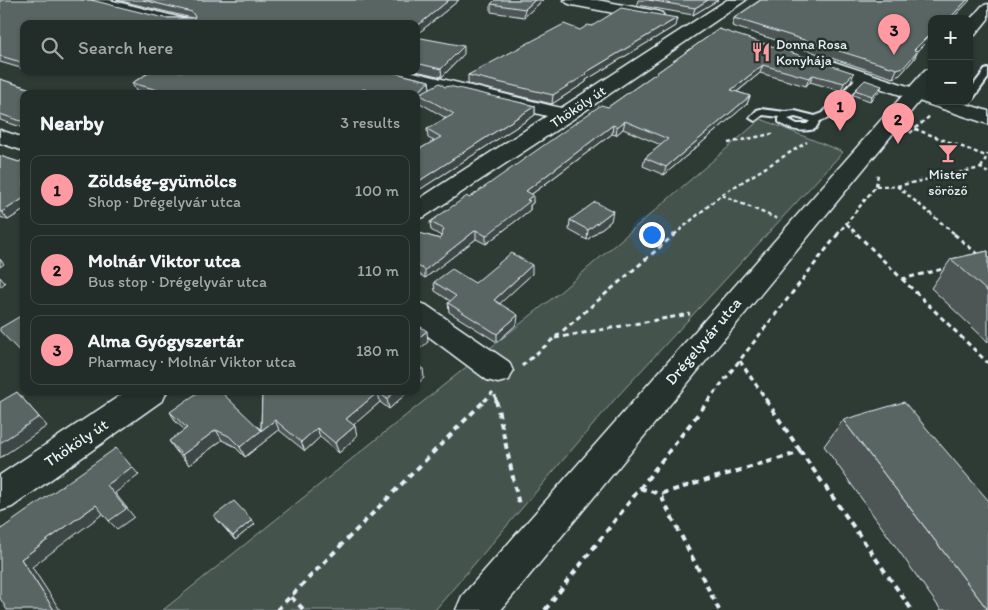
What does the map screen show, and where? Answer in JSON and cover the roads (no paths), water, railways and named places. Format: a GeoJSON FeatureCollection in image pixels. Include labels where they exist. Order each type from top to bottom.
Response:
{"type":"FeatureCollection","features":[{"type":"Feature","properties":{"kind":"street"},"geometry":{"type":"LineString","coordinates":[[90,0],[172,20]]}},
{"type":"Feature","properties":{"kind":"street"},"geometry":{"type":"LineString","coordinates":[[572,0],[686,21],[720,30]]}},
{"type":"Feature","properties":{"kind":"street","name":"Thököly út"},"geometry":{"type":"LineString","coordinates":[[420,209],[566,115],[686,21],[738,0]]}},
{"type":"Feature","properties":{"kind":"street"},"geometry":{"type":"LineString","coordinates":[[973,26],[988,9]]}},
{"type":"Feature","properties":{"kind":"street"},"geometry":{"type":"LineString","coordinates":[[806,58],[928,98]]}},
{"type":"Feature","properties":{"kind":"street"},"geometry":{"type":"LineString","coordinates":[[401,75],[566,115]]}},
{"type":"Feature","properties":{"kind":"street","name":"Drégelyvár utca"},"geometry":{"type":"LineString","coordinates":[[476,610],[638,418],[928,98]]}},
{"type":"Feature","properties":{"kind":"street"},"geometry":{"type":"LineString","coordinates":[[969,105],[988,118]]}},
{"type":"Feature","properties":{"kind":"street"},"geometry":{"type":"LineString","coordinates":[[0,136],[20,144]]}},
{"type":"Feature","properties":{"kind":"street"},"geometry":{"type":"LineString","coordinates":[[420,314],[509,369]]}},
{"type":"Feature","properties":{"kind":"street","name":"Thököly út"},"geometry":{"type":"LineString","coordinates":[[0,495],[146,395]]}},
{"type":"Feature","properties":{"kind":"lane"},"geometry":{"type":"LineString","coordinates":[[973,93],[988,72]]}},
{"type":"Feature","properties":{"kind":"lane"},"geometry":{"type":"LineString","coordinates":[[755,118],[761,112],[785,115],[795,114],[816,119],[827,115],[863,76]]}},
{"type":"Feature","properties":{"kind":"lane"},"geometry":{"type":"LineString","coordinates":[[785,115],[783,120],[789,126],[800,129],[811,127],[816,119]]}},
{"type":"Feature","properties":{"kind":"place","name":"Donna Rosa Konyhája"},"geometry":{"type":"Point","coordinates":[761,52]}},
{"type":"Feature","properties":{"kind":"place","name":"Alma Gyógyszertár"},"geometry":{"type":"Point","coordinates":[894,55]}},
{"type":"Feature","properties":{"kind":"place","name":"Zöldség-gyümölcs"},"geometry":{"type":"Point","coordinates":[840,131]}},
{"type":"Feature","properties":{"kind":"place","name":"Molnár Viktor utca"},"geometry":{"type":"Point","coordinates":[898,144]}},
{"type":"Feature","properties":{"kind":"place","name":"Mister söröző"},"geometry":{"type":"Point","coordinates":[948,153]}}]}
